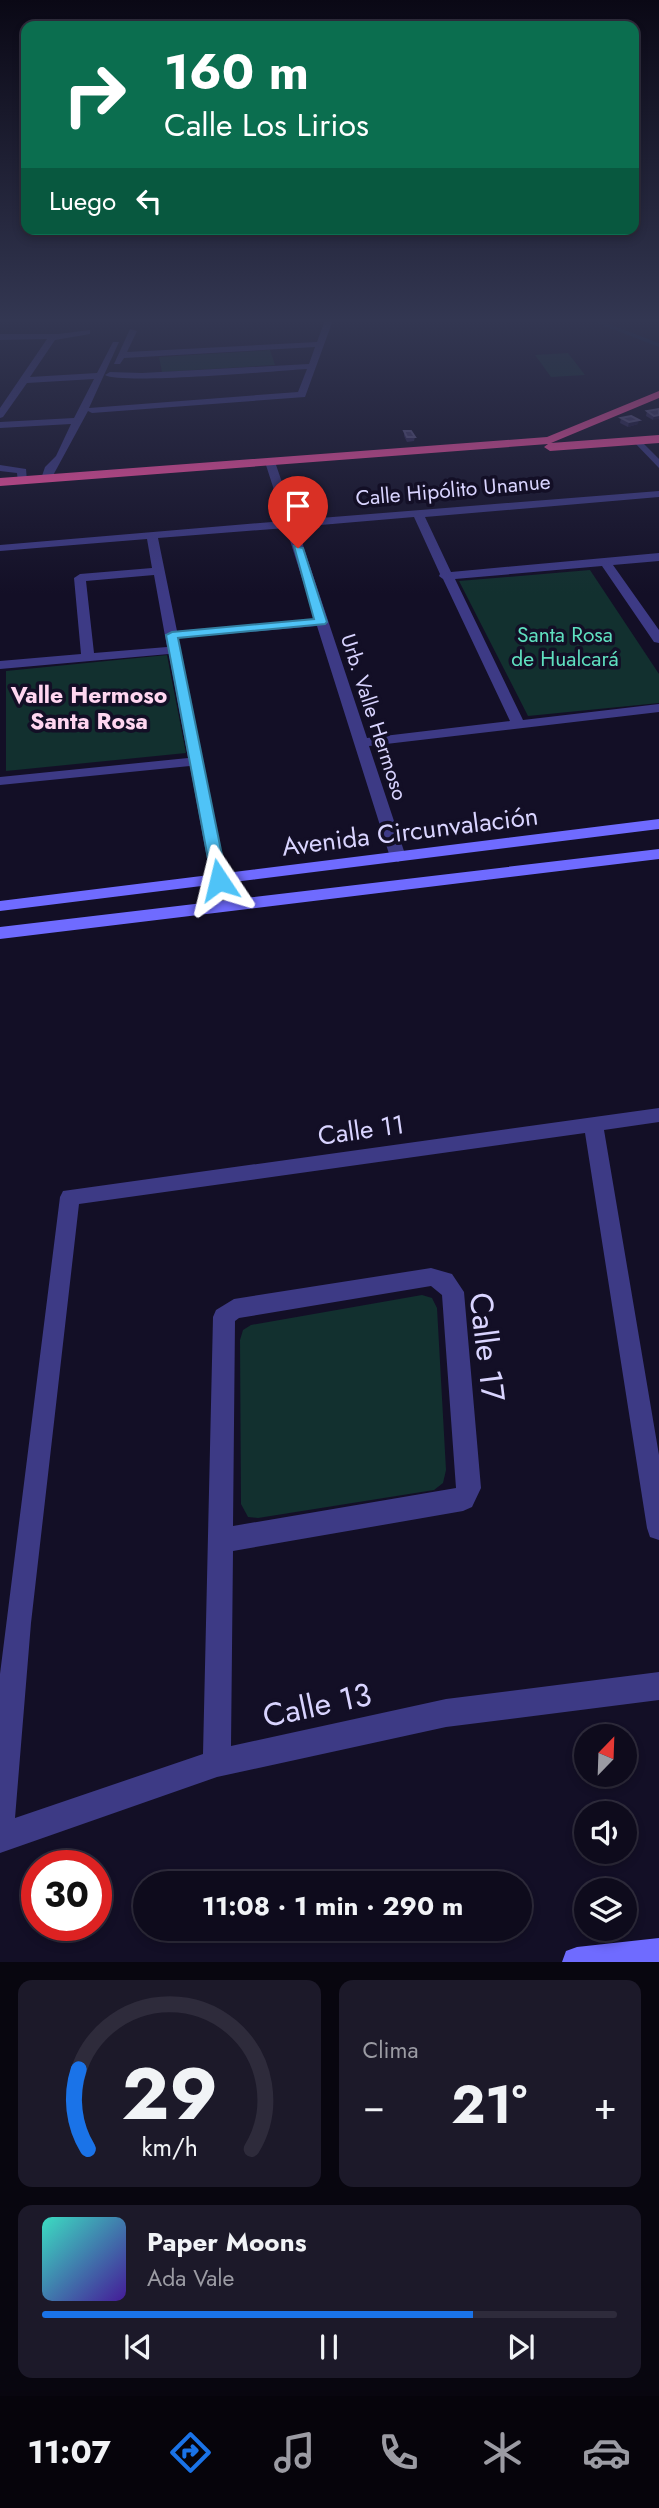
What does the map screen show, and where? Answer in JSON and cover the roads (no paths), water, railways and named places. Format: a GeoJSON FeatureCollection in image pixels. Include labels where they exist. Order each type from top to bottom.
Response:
{"type":"FeatureCollection","features":[{"type":"Feature","properties":{"kind":"highway"},"geometry":{"type":"LineString","coordinates":[[0,490],[549,440],[618,412]]}},
{"type":"Feature","properties":{"kind":"highway"},"geometry":{"type":"LineString","coordinates":[[568,433],[587,444]]}},
{"type":"Feature","properties":{"kind":"highway"},"geometry":{"type":"LineString","coordinates":[[0,482],[659,439]]}},
{"type":"Feature","properties":{"kind":"street"},"geometry":{"type":"LineString","coordinates":[[46,479],[50,467],[60,457],[84,412]]}},
{"type":"Feature","properties":{"kind":"street"},"geometry":{"type":"LineString","coordinates":[[0,425],[81,426],[91,412]]}},
{"type":"Feature","properties":{"kind":"street"},"geometry":{"type":"LineString","coordinates":[[638,440],[659,465]]}},
{"type":"Feature","properties":{"kind":"street","name":"Urb. Valle Hermoso"},"geometry":{"type":"LineString","coordinates":[[271,465],[398,857]]}},
{"type":"Feature","properties":{"kind":"street"},"geometry":{"type":"LineString","coordinates":[[0,468],[22,471],[22,481]]}},
{"type":"Feature","properties":{"kind":"street","name":"Calle Hipólito Unanue"},"geometry":{"type":"LineString","coordinates":[[0,548],[659,494]]}},
{"type":"Feature","properties":{"kind":"street"},"geometry":{"type":"LineString","coordinates":[[417,512],[445,576],[519,726]]}},
{"type":"Feature","properties":{"kind":"street"},"geometry":{"type":"LineString","coordinates":[[152,535],[219,880]]}},
{"type":"Feature","properties":{"kind":"street"},"geometry":{"type":"LineString","coordinates":[[445,576],[659,557]]}},
{"type":"Feature","properties":{"kind":"street"},"geometry":{"type":"LineString","coordinates":[[605,561],[659,639]]}},
{"type":"Feature","properties":{"kind":"street"},"geometry":{"type":"LineString","coordinates":[[88,657],[79,578],[159,571]]}},
{"type":"Feature","properties":{"kind":"street"},"geometry":{"type":"LineString","coordinates":[[172,635],[321,622]]}},
{"type":"Feature","properties":{"kind":"street"},"geometry":{"type":"LineString","coordinates":[[0,665],[175,650]]}},
{"type":"Feature","properties":{"kind":"street"},"geometry":{"type":"LineString","coordinates":[[360,743],[659,708]]}},
{"type":"Feature","properties":{"kind":"street"},"geometry":{"type":"LineString","coordinates":[[0,781],[198,761]]}},
{"type":"Feature","properties":{"kind":"street","name":"Avenida Circunvalación"},"geometry":{"type":"LineString","coordinates":[[0,906],[659,824]]}},
{"type":"Feature","properties":{"kind":"street","name":"Avenida Circunvalación"},"geometry":{"type":"LineString","coordinates":[[0,933],[659,854]]}},
{"type":"Feature","properties":{"kind":"street"},"geometry":{"type":"LineString","coordinates":[[190,883],[196,908]]}},
{"type":"Feature","properties":{"kind":"street"},"geometry":{"type":"LineString","coordinates":[[50,926],[51,900]]}},
{"type":"Feature","properties":{"kind":"street","name":"Calle 11"},"geometry":{"type":"LineString","coordinates":[[0,1826],[18,1623],[70,1197],[659,1115]]}},
{"type":"Feature","properties":{"kind":"street"},"geometry":{"type":"LineString","coordinates":[[593,1125],[659,1528]]}},
{"type":"Feature","properties":{"kind":"street","name":"Calle 17"},"geometry":{"type":"LineString","coordinates":[[217,1763],[224,1317],[234,1309],[431,1277],[444,1281],[453,1292],[469,1488],[463,1499],[222,1539]]}},
{"type":"Feature","properties":{"kind":"street","name":"Calle 13"},"geometry":{"type":"LineString","coordinates":[[0,1838],[217,1763],[446,1713],[659,1686]]}},
{"type":"Feature","properties":{"kind":"street"},"geometry":{"type":"LineString","coordinates":[[578,1962],[659,1953]]}},
{"type":"Feature","properties":{"kind":"district","name":"Valle Hermoso Santa Rosa"},"geometry":{"type":"Point","coordinates":[89,708]}},
{"type":"Feature","properties":{"kind":"park label","name":"Santa Rosa de Hualcará"},"geometry":{"type":"Point","coordinates":[565,647]}}]}
